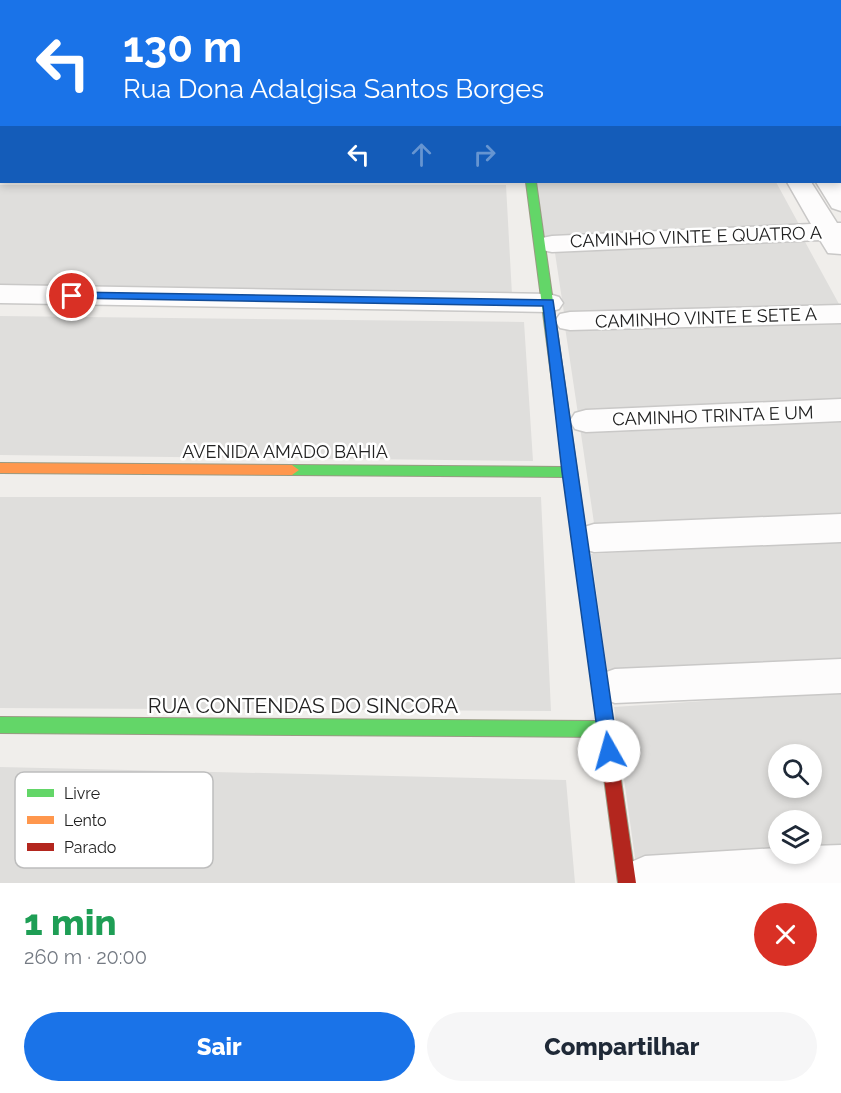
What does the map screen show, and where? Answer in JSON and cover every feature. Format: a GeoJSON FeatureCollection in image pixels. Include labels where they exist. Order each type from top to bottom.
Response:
{"type":"FeatureCollection","features":[{"type":"Feature","properties":{"kind":"street"},"geometry":{"type":"LineString","coordinates":[[531,183],[560,312],[569,472],[606,729],[636,881],[841,867]]}},
{"type":"Feature","properties":{"kind":"street"},"geometry":{"type":"LineString","coordinates":[[800,183],[837,238]]}},
{"type":"Feature","properties":{"kind":"street"},"geometry":{"type":"LineString","coordinates":[[830,183],[841,203]]}},
{"type":"Feature","properties":{"kind":"street","name":"CAMINHO VINTE E QUATRO A"},"geometry":{"type":"LineString","coordinates":[[552,244],[837,238]]}},
{"type":"Feature","properties":{"kind":"street","name":"CAMINHO VINTE E SETE A"},"geometry":{"type":"LineString","coordinates":[[0,294],[560,312],[841,314]]}},
{"type":"Feature","properties":{"kind":"street","name":"CAMINHO TRINTA E UM"},"geometry":{"type":"LineString","coordinates":[[586,421],[841,410]]}},
{"type":"Feature","properties":{"kind":"street","name":"AVENIDA AMADO BAHIA"},"geometry":{"type":"LineString","coordinates":[[0,468],[569,472]]}},
{"type":"Feature","properties":{"kind":"street"},"geometry":{"type":"LineString","coordinates":[[594,538],[841,528]]}},
{"type":"Feature","properties":{"kind":"street"},"geometry":{"type":"LineString","coordinates":[[615,686],[841,676]]}},
{"type":"Feature","properties":{"kind":"street","name":"RUA CONTENDAS DO SINCORA"},"geometry":{"type":"LineString","coordinates":[[0,725],[606,729]]}},
{"type":"Feature","properties":{"kind":"shaded area"},"geometry":{"type":"Polygon","coordinates":[[[536,183],[777,183],[801,228],[545,239],[536,183]]]}},
{"type":"Feature","properties":{"kind":"shaded area"},"geometry":{"type":"Polygon","coordinates":[[[0,185],[506,185],[512,295],[0,289],[0,185]]]}},
{"type":"Feature","properties":{"kind":"shaded area"},"geometry":{"type":"Polygon","coordinates":[[[804,240],[839,304],[564,313],[555,253],[804,240]]]}},
{"type":"Feature","properties":{"kind":"shaded area"},"geometry":{"type":"Polygon","coordinates":[[[0,316],[524,322],[533,461],[0,455],[0,316]]]}},
{"type":"Feature","properties":{"kind":"shaded area"},"geometry":{"type":"Polygon","coordinates":[[[841,318],[841,404],[578,414],[565,327],[841,318]]]}},
{"type":"Feature","properties":{"kind":"shaded area"},"geometry":{"type":"Polygon","coordinates":[[[841,415],[841,520],[595,530],[580,427],[841,415]]]}},
{"type":"Feature","properties":{"kind":"shaded area"},"geometry":{"type":"Polygon","coordinates":[[[0,497],[541,497],[551,711],[0,708],[0,497]]]}},
{"type":"Feature","properties":{"kind":"shaded area"},"geometry":{"type":"Polygon","coordinates":[[[841,539],[841,666],[608,676],[591,554],[841,539]]]}},
{"type":"Feature","properties":{"kind":"shaded area"},"geometry":{"type":"Polygon","coordinates":[[[841,692],[841,858],[822,859],[822,810],[768,810],[768,863],[637,872],[614,707],[841,692]]]}},
{"type":"Feature","properties":{"kind":"shaded area"},"geometry":{"type":"Polygon","coordinates":[[[0,767],[566,780],[575,883],[0,883],[0,767]]]}},
{"type":"Feature","properties":{"kind":"traffic: fast"},"geometry":{"type":"LineString","coordinates":[[531,183],[604,718]]}},
{"type":"Feature","properties":{"kind":"traffic: fast"},"geometry":{"type":"LineString","coordinates":[[292,470],[569,472]]}},
{"type":"Feature","properties":{"kind":"traffic: fast"},"geometry":{"type":"LineString","coordinates":[[0,725],[606,729]]}},
{"type":"Feature","properties":{"kind":"traffic: slow"},"geometry":{"type":"LineString","coordinates":[[0,468],[292,470]]}},
{"type":"Feature","properties":{"kind":"traffic: jam"},"geometry":{"type":"LineString","coordinates":[[604,718],[627,883]]}},
{"type":"Feature","properties":{"kind":"route"},"geometry":{"type":"LineString","coordinates":[[72,296],[549,303],[569,472],[609,751]]}}]}
